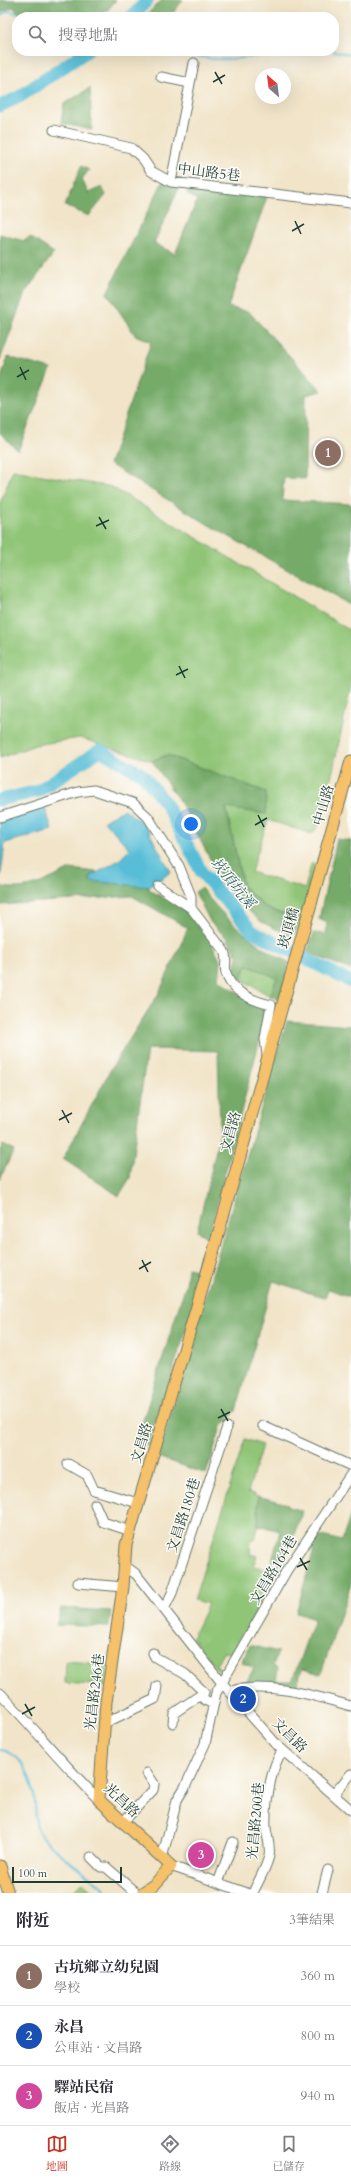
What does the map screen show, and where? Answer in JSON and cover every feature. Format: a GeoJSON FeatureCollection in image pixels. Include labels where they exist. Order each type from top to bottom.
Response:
{"type":"FeatureCollection","features":[{"type":"Feature","properties":{"kind":"main road","name":"中山路"},"geometry":{"type":"LineString","coordinates":[[325,856],[351,761]]}},
{"type":"Feature","properties":{"kind":"main road","name":"崁頂橋"},"geometry":{"type":"LineString","coordinates":[[280,1009],[325,856]]}},
{"type":"Feature","properties":{"kind":"main road","name":"文昌路"},"geometry":{"type":"LineString","coordinates":[[125,1566],[126,1545],[214,1249],[280,1009]]}},
{"type":"Feature","properties":{"kind":"main road","name":"光昌路246巷"},"geometry":{"type":"LineString","coordinates":[[99,1800],[105,1723],[125,1566]]}},
{"type":"Feature","properties":{"kind":"main road","name":"光昌路"},"geometry":{"type":"LineString","coordinates":[[99,1800],[172,1866]]}},
{"type":"Feature","properties":{"kind":"main road"},"geometry":{"type":"LineString","coordinates":[[0,1866],[8,1893]]}},
{"type":"Feature","properties":{"kind":"main road"},"geometry":{"type":"LineString","coordinates":[[142,1893],[155,1884],[172,1866]]}},
{"type":"Feature","properties":{"kind":"street"},"geometry":{"type":"LineString","coordinates":[[171,182],[194,63]]}},
{"type":"Feature","properties":{"kind":"street"},"geometry":{"type":"LineString","coordinates":[[161,77],[190,83]]}},
{"type":"Feature","properties":{"kind":"street","name":"中山路5巷"},"geometry":{"type":"LineString","coordinates":[[54,130],[131,148],[143,159],[151,171],[171,182],[351,204]]}},
{"type":"Feature","properties":{"kind":"street"},"geometry":{"type":"LineString","coordinates":[[0,817],[78,792],[94,790],[133,803],[148,817],[179,866],[191,896],[191,908]]}},
{"type":"Feature","properties":{"kind":"street"},"geometry":{"type":"LineString","coordinates":[[158,886],[191,908],[224,951],[228,958],[226,972],[232,984],[251,1000],[271,1005],[265,1039],[267,1055]]}},
{"type":"Feature","properties":{"kind":"street"},"geometry":{"type":"LineString","coordinates":[[263,1426],[351,1466]]}},
{"type":"Feature","properties":{"kind":"street","name":"文昌路180巷"},"geometry":{"type":"LineString","coordinates":[[164,1609],[172,1592],[227,1427]]}},
{"type":"Feature","properties":{"kind":"street"},"geometry":{"type":"LineString","coordinates":[[68,1464],[87,1475],[94,1490],[138,1503]]}},
{"type":"Feature","properties":{"kind":"street","name":"文昌路164巷"},"geometry":{"type":"LineString","coordinates":[[162,1858],[177,1800],[206,1744],[214,1704],[222,1683],[241,1653],[287,1570],[351,1474]]}},
{"type":"Feature","properties":{"kind":"street"},"geometry":{"type":"LineString","coordinates":[[95,1504],[103,1522],[131,1531]]}},
{"type":"Feature","properties":{"kind":"street","name":"文昌路"},"geometry":{"type":"LineString","coordinates":[[125,1566],[136,1574],[222,1683],[283,1750],[351,1810]]}},
{"type":"Feature","properties":{"kind":"street"},"geometry":{"type":"LineString","coordinates":[[78,1583],[123,1587]]}},
{"type":"Feature","properties":{"kind":"street"},"geometry":{"type":"LineString","coordinates":[[153,1653],[155,1657],[193,1681],[204,1692],[202,1697]]}},
{"type":"Feature","properties":{"kind":"street"},"geometry":{"type":"LineString","coordinates":[[105,1723],[155,1699],[157,1686]]}},
{"type":"Feature","properties":{"kind":"street"},"geometry":{"type":"LineString","coordinates":[[230,1692],[245,1688],[287,1691],[351,1706]]}},
{"type":"Feature","properties":{"kind":"street","name":"光昌路"},"geometry":{"type":"LineString","coordinates":[[0,1693],[34,1729],[64,1765],[99,1800]]}},
{"type":"Feature","properties":{"kind":"street"},"geometry":{"type":"LineString","coordinates":[[173,1723],[174,1713],[199,1696],[214,1704]]}},
{"type":"Feature","properties":{"kind":"street","name":"光昌路200巷"},"geometry":{"type":"LineString","coordinates":[[253,1893],[269,1856],[270,1845],[266,1830],[268,1797],[276,1760],[283,1750]]}},
{"type":"Feature","properties":{"kind":"street"},"geometry":{"type":"LineString","coordinates":[[123,1822],[153,1790],[154,1784],[147,1773]]}},
{"type":"Feature","properties":{"kind":"street"},"geometry":{"type":"LineString","coordinates":[[334,1794],[351,1774]]}},
{"type":"Feature","properties":{"kind":"street"},"geometry":{"type":"LineString","coordinates":[[220,1887],[233,1842]]}},
{"type":"Feature","properties":{"kind":"street"},"geometry":{"type":"LineString","coordinates":[[91,1857],[101,1866],[106,1867],[136,1893]]}},
{"type":"Feature","properties":{"kind":"street","name":"光昌路"},"geometry":{"type":"LineString","coordinates":[[172,1866],[220,1887],[247,1893]]}},
{"type":"Feature","properties":{"kind":"street"},"geometry":{"type":"LineString","coordinates":[[322,1893],[328,1870]]}},
{"type":"Feature","properties":{"kind":"green space"},"geometry":{"type":"Polygon","coordinates":[[[0,0],[116,0],[106,12],[18,12],[13,7],[0,13],[0,0]]]}},
{"type":"Feature","properties":{"kind":"green space"},"geometry":{"type":"Polygon","coordinates":[[[162,0],[183,0],[174,12],[149,12],[162,0]]]}},
{"type":"Feature","properties":{"kind":"green space"},"geometry":{"type":"Polygon","coordinates":[[[90,88],[92,130],[61,123],[64,104],[90,88]]]}},
{"type":"Feature","properties":{"kind":"green space"},"geometry":{"type":"Polygon","coordinates":[[[81,166],[89,170],[82,179],[88,193],[102,187],[106,195],[89,216],[65,206],[81,166]]]}},
{"type":"Feature","properties":{"kind":"green space"},"geometry":{"type":"Polygon","coordinates":[[[163,181],[179,188],[154,243],[175,254],[197,200],[187,194],[190,188],[267,197],[228,307],[249,312],[322,391],[306,395],[305,479],[284,478],[282,500],[351,504],[351,606],[214,528],[109,464],[151,342],[135,335],[107,293],[163,181]]]}},
{"type":"Feature","properties":{"kind":"green space"},"geometry":{"type":"Polygon","coordinates":[[[0,234],[24,241],[30,237],[54,253],[25,293],[0,360],[0,234]]]}},
{"type":"Feature","properties":{"kind":"green space"},"geometry":{"type":"Polygon","coordinates":[[[8,357],[51,369],[18,451],[0,433],[0,381],[8,357]]]}},
{"type":"Feature","properties":{"kind":"green space"},"geometry":{"type":"Polygon","coordinates":[[[13,470],[112,487],[351,631],[351,686],[322,821],[312,834],[268,820],[251,872],[305,889],[311,864],[318,864],[302,921],[266,908],[243,886],[226,807],[266,792],[167,755],[152,761],[80,738],[35,745],[0,758],[0,503],[13,470]]]}},
{"type":"Feature","properties":{"kind":"green space"},"geometry":{"type":"Polygon","coordinates":[[[167,755],[266,792],[266,814],[226,808],[243,886],[266,908],[302,921],[292,937],[260,921],[232,895],[209,857],[182,805],[152,761],[167,755]]]}},
{"type":"Feature","properties":{"kind":"green space"},"geometry":{"type":"Polygon","coordinates":[[[337,839],[351,841],[351,970],[307,952],[314,933],[326,934],[327,923],[319,919],[337,839]]]}},
{"type":"Feature","properties":{"kind":"green space"},"geometry":{"type":"Polygon","coordinates":[[[70,869],[97,872],[90,877],[90,881],[149,887],[150,890],[185,911],[210,940],[221,962],[219,980],[267,1012],[208,1238],[197,1231],[220,1133],[218,1051],[147,1049],[130,1178],[119,1196],[63,1159],[112,1067],[159,993],[188,928],[132,896],[0,905],[0,886],[19,888],[36,885],[70,869]]]}},
{"type":"Feature","properties":{"kind":"green space"},"geometry":{"type":"Polygon","coordinates":[[[201,888],[219,910],[241,931],[265,949],[289,962],[281,1001],[270,996],[277,978],[247,965],[241,979],[233,970],[238,957],[227,938],[211,923],[195,892],[201,888]]]}},
{"type":"Feature","properties":{"kind":"green space"},"geometry":{"type":"Polygon","coordinates":[[[247,965],[277,978],[270,996],[241,979],[247,965]]]}},
{"type":"Feature","properties":{"kind":"green space"},"geometry":{"type":"Polygon","coordinates":[[[287,1021],[351,1026],[351,1297],[328,1289],[325,1298],[273,1281],[236,1411],[221,1427],[206,1474],[158,1457],[287,1021]]]}},
{"type":"Feature","properties":{"kind":"green space"},"geometry":{"type":"Polygon","coordinates":[[[3,1145],[14,1150],[0,1179],[0,1150],[3,1145]]]}},
{"type":"Feature","properties":{"kind":"green space"},"geometry":{"type":"Polygon","coordinates":[[[199,1255],[209,1261],[148,1445],[136,1442],[186,1284],[188,1268],[196,1270],[199,1255]]]}},
{"type":"Feature","properties":{"kind":"green space"},"geometry":{"type":"Polygon","coordinates":[[[245,1439],[262,1445],[248,1492],[258,1496],[258,1526],[255,1540],[251,1540],[250,1554],[257,1556],[253,1566],[270,1570],[274,1579],[233,1654],[224,1652],[216,1664],[221,1670],[219,1672],[192,1638],[208,1604],[194,1600],[245,1439]]]}},
{"type":"Feature","properties":{"kind":"green space"},"geometry":{"type":"Polygon","coordinates":[[[258,1496],[288,1504],[288,1507],[303,1511],[281,1568],[272,1561],[280,1531],[258,1525],[258,1496]]]}},
{"type":"Feature","properties":{"kind":"green space"},"geometry":{"type":"Polygon","coordinates":[[[351,1513],[351,1584],[321,1674],[302,1669],[296,1688],[244,1686],[254,1668],[241,1662],[250,1645],[278,1652],[273,1666],[278,1669],[276,1681],[292,1681],[314,1619],[296,1613],[314,1549],[308,1548],[318,1535],[342,1541],[351,1513]]]}},
{"type":"Feature","properties":{"kind":"green space"},"geometry":{"type":"Polygon","coordinates":[[[61,1608],[111,1611],[109,1627],[56,1625],[61,1608]]]}},
{"type":"Feature","properties":{"kind":"green space"},"geometry":{"type":"Polygon","coordinates":[[[66,1661],[107,1664],[106,1686],[65,1683],[66,1661]]]}},
{"type":"Feature","properties":{"kind":"green space"},"geometry":{"type":"Polygon","coordinates":[[[83,1882],[95,1893],[73,1893],[83,1882]]]}},
{"type":"Feature","properties":{"kind":"water"},"geometry":{"type":"Polygon","coordinates":[[[45,807],[52,830],[5,843],[0,882],[0,819],[45,807]]]}},
{"type":"Feature","properties":{"kind":"water"},"geometry":{"type":"Polygon","coordinates":[[[124,809],[145,825],[171,872],[149,887],[90,881],[90,877],[119,860],[130,849],[104,821],[124,809]]]}},
{"type":"Feature","properties":{"kind":"waterway"},"geometry":{"type":"LineString","coordinates":[[136,12],[148,0]]}},
{"type":"Feature","properties":{"kind":"waterway"},"geometry":{"type":"LineString","coordinates":[[0,16],[8,11],[12,12]]}},
{"type":"Feature","properties":{"kind":"waterway"},"geometry":{"type":"LineString","coordinates":[[339,52],[351,55]]}},
{"type":"Feature","properties":{"kind":"waterway"},"geometry":{"type":"LineString","coordinates":[[0,106],[19,97],[80,56]]}},
{"type":"Feature","properties":{"kind":"waterway"},"geometry":{"type":"LineString","coordinates":[[196,56],[223,59],[237,59],[258,56]]}},
{"type":"Feature","properties":{"kind":"waterway","name":"崁頂坑溪"},"geometry":{"type":"LineString","coordinates":[[0,800],[38,791],[100,750],[143,775],[166,804],[202,873],[252,931],[351,982]]}},
{"type":"Feature","properties":{"kind":"waterway"},"geometry":{"type":"LineString","coordinates":[[0,1750],[15,1756],[21,1762],[29,1777],[34,1794],[37,1827],[42,1836],[58,1852],[104,1888],[105,1893]]}},
{"type":"Feature","properties":{"kind":"place","name":"古坑鄉立幼兒園"},"geometry":{"type":"Point","coordinates":[328,453]}},
{"type":"Feature","properties":{"kind":"place","name":"永昌"},"geometry":{"type":"Point","coordinates":[243,1699]}},
{"type":"Feature","properties":{"kind":"place","name":"驛站民宿"},"geometry":{"type":"Point","coordinates":[201,1855]}}]}
